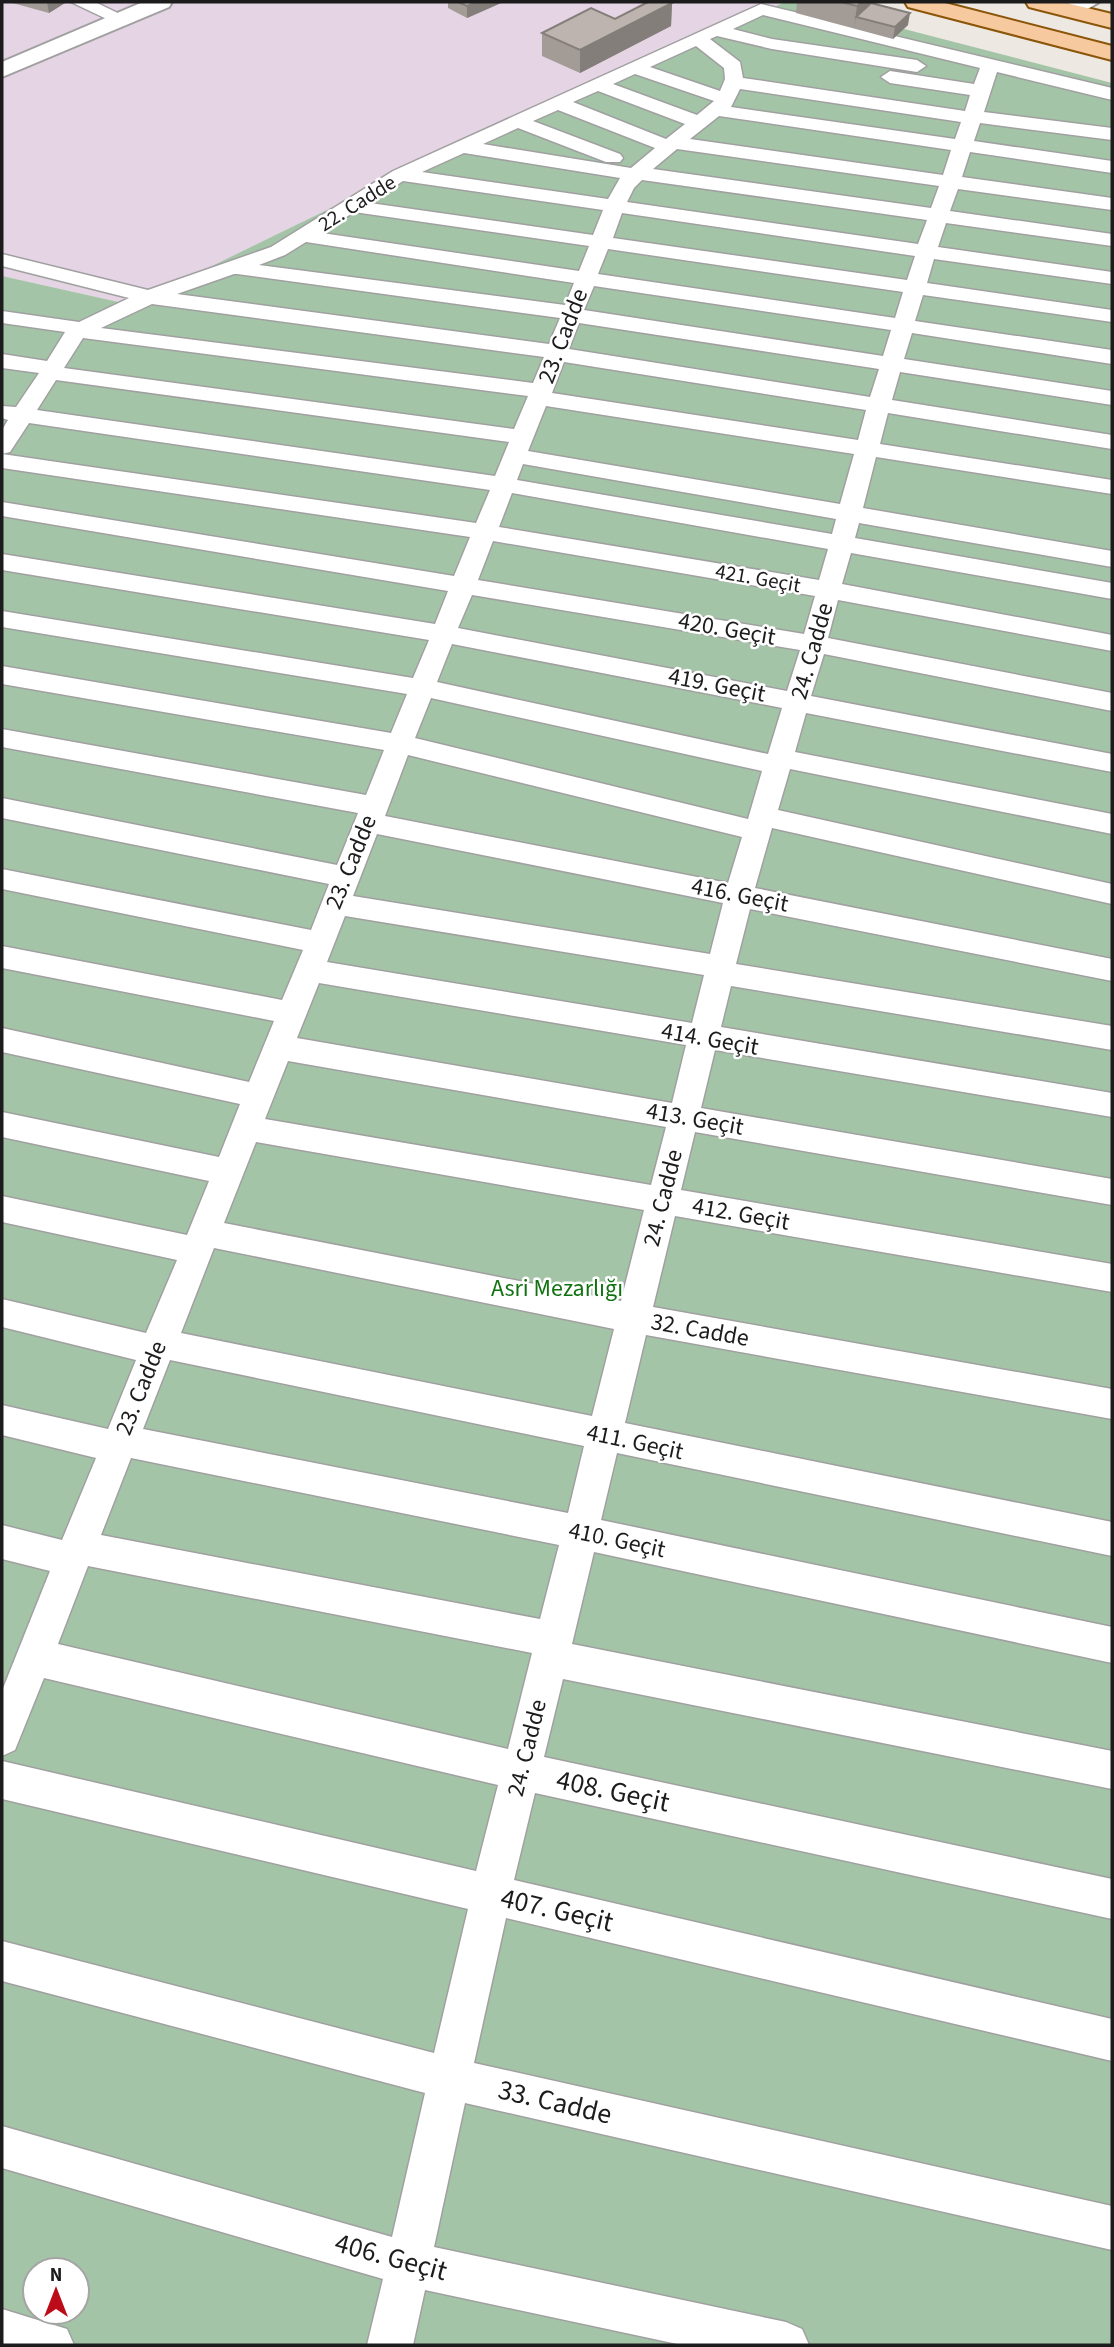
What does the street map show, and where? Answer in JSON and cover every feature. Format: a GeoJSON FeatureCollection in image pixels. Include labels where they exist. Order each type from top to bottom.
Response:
{"type":"FeatureCollection","features":[{"type":"Feature","properties":{"kind":"main road"},"geometry":{"type":"LineString","coordinates":[[916,2],[1112,53]]}},
{"type":"Feature","properties":{"kind":"main road"},"geometry":{"type":"LineString","coordinates":[[1037,2],[1079,6],[1112,21]]}},
{"type":"Feature","properties":{"kind":"street"},"geometry":{"type":"LineString","coordinates":[[2,70],[161,2]]}},
{"type":"Feature","properties":{"kind":"lane"},"geometry":{"type":"LineString","coordinates":[[80,2],[121,19]]}},
{"type":"Feature","properties":{"kind":"lane","name":"22. Cadde"},"geometry":{"type":"LineString","coordinates":[[77,331],[149,297],[278,251],[400,176],[636,68],[710,40],[761,9],[977,102]]}},
{"type":"Feature","properties":{"kind":"lane"},"geometry":{"type":"LineString","coordinates":[[710,40],[1112,134]]}},
{"type":"Feature","properties":{"kind":"lane"},"geometry":{"type":"LineString","coordinates":[[710,40],[733,66],[718,104]]}},
{"type":"Feature","properties":{"kind":"lane"},"geometry":{"type":"LineString","coordinates":[[636,68],[718,104],[977,102],[1112,167]]}},
{"type":"Feature","properties":{"kind":"lane"},"geometry":{"type":"LineString","coordinates":[[599,85],[718,104],[977,102],[1112,94]]}},
{"type":"Feature","properties":{"kind":"lane","name":"24. Cadde"},"geometry":{"type":"LineString","coordinates":[[390,2345],[491,1895],[739,894],[777,761],[798,701],[869,449],[878,408],[926,251],[977,102]]}},
{"type":"Feature","properties":{"kind":"lane"},"geometry":{"type":"LineString","coordinates":[[560,104],[670,145],[1112,204]]}},
{"type":"Feature","properties":{"kind":"lane","name":"23. Cadde"},"geometry":{"type":"LineString","coordinates":[[2,1737],[19,1675],[75,1553],[202,1242],[370,814],[521,447],[615,206],[625,186],[639,172],[718,104]]}},
{"type":"Feature","properties":{"kind":"lane"},"geometry":{"type":"LineString","coordinates":[[519,122],[639,172]]}},
{"type":"Feature","properties":{"kind":"lane"},"geometry":{"type":"LineString","coordinates":[[463,147],[1112,240]]}},
{"type":"Feature","properties":{"kind":"lane"},"geometry":{"type":"LineString","coordinates":[[400,176],[1112,278]]}},
{"type":"Feature","properties":{"kind":"lane"},"geometry":{"type":"LineString","coordinates":[[352,206],[1112,316]]}},
{"type":"Feature","properties":{"kind":"lane"},"geometry":{"type":"LineString","coordinates":[[303,236],[587,276],[904,327],[1112,356]]}},
{"type":"Feature","properties":{"kind":"lane"},"geometry":{"type":"LineString","coordinates":[[2,260],[149,297],[557,353],[878,408],[1112,442]]}},
{"type":"Feature","properties":{"kind":"lane"},"geometry":{"type":"LineString","coordinates":[[229,267],[572,314],[1112,398]]}},
{"type":"Feature","properties":{"kind":"lane"},"geometry":{"type":"LineString","coordinates":[[2,317],[71,326],[77,331],[541,394],[1112,487]]}},
{"type":"Feature","properties":{"kind":"lane"},"geometry":{"type":"LineString","coordinates":[[2,447],[12,413],[51,370],[77,331]]}},
{"type":"Feature","properties":{"kind":"lane"},"geometry":{"type":"LineString","coordinates":[[2,361],[521,447],[1112,592]]}},
{"type":"Feature","properties":{"kind":"lane"},"geometry":{"type":"LineString","coordinates":[[12,413],[505,485],[1112,559]]}},
{"type":"Feature","properties":{"kind":"lane","name":"421. Geçit"},"geometry":{"type":"LineString","coordinates":[[2,461],[485,532],[829,590],[1112,643]]}},
{"type":"Feature","properties":{"kind":"lane","name":"420. Geçit"},"geometry":{"type":"LineString","coordinates":[[2,509],[814,644],[1112,702]]}},
{"type":"Feature","properties":{"kind":"lane","name":"419. Geçit"},"geometry":{"type":"LineString","coordinates":[[2,562],[444,634],[1112,763]]}},
{"type":"Feature","properties":{"kind":"lane"},"geometry":{"type":"LineString","coordinates":[[2,619],[423,688],[777,761],[1112,824]]}},
{"type":"Feature","properties":{"kind":"lane"},"geometry":{"type":"LineString","coordinates":[[2,675],[400,744],[760,823],[1112,894]]}},
{"type":"Feature","properties":{"kind":"lane","name":"416. Geçit"},"geometry":{"type":"LineString","coordinates":[[2,738],[1112,970]]}},
{"type":"Feature","properties":{"kind":"lane"},"geometry":{"type":"LineString","coordinates":[[2,808],[346,877]]}},
{"type":"Feature","properties":{"kind":"lane"},"geometry":{"type":"LineString","coordinates":[[2,879],[319,942]]}},
{"type":"Feature","properties":{"kind":"lane"},"geometry":{"type":"LineString","coordinates":[[335,904],[1112,1038]]}},
{"type":"Feature","properties":{"kind":"lane"},"geometry":{"type":"LineString","coordinates":[[2,957],[291,1013]]}},
{"type":"Feature","properties":{"kind":"lane","name":"414. Geçit"},"geometry":{"type":"LineString","coordinates":[[309,970],[1112,1105]]}},
{"type":"Feature","properties":{"kind":"lane"},"geometry":{"type":"LineString","coordinates":[[2,1040],[258,1097]]}},
{"type":"Feature","properties":{"kind":"lane","name":"413. Geçit"},"geometry":{"type":"LineString","coordinates":[[278,1047],[1112,1192]]}},
{"type":"Feature","properties":{"kind":"lane"},"geometry":{"type":"LineString","coordinates":[[2,1124],[228,1172]]}},
{"type":"Feature","properties":{"kind":"lane","name":"412. Geçit"},"geometry":{"type":"LineString","coordinates":[[245,1128],[1112,1278]]}},
{"type":"Feature","properties":{"kind":"lane","name":"32. Cadde"},"geometry":{"type":"LineString","coordinates":[[2,1209],[202,1242],[1112,1404]]}},
{"type":"Feature","properties":{"kind":"lane","name":"411. Geçit"},"geometry":{"type":"LineString","coordinates":[[2,1313],[158,1347],[1112,1539]]}},
{"type":"Feature","properties":{"kind":"lane","name":"410. Geçit"},"geometry":{"type":"LineString","coordinates":[[2,1420],[580,1532],[1112,1645]]}},
{"type":"Feature","properties":{"kind":"lane"},"geometry":{"type":"LineString","coordinates":[[2,1542],[75,1553],[553,1649],[1112,1770]]}},
{"type":"Feature","properties":{"kind":"lane","name":"408. Geçit"},"geometry":{"type":"LineString","coordinates":[[19,1675],[521,1771],[1112,1899]]}},
{"type":"Feature","properties":{"kind":"lane","name":"407. Geçit"},"geometry":{"type":"LineString","coordinates":[[2,1780],[1112,2040]]}},
{"type":"Feature","properties":{"kind":"lane","name":"33. Cadde"},"geometry":{"type":"LineString","coordinates":[[2,1961],[449,2078],[1112,2228]]}},
{"type":"Feature","properties":{"kind":"lane","name":"406. Geçit"},"geometry":{"type":"LineString","coordinates":[[2,2147],[408,2264],[786,2345]]}},
{"type":"Feature","properties":{"kind":"lane"},"geometry":{"type":"LineString","coordinates":[[2,2332],[51,2345]]}},
{"type":"Feature","properties":{"kind":"shaded area"},"geometry":{"type":"Polygon","coordinates":[[[2,2],[785,2],[636,68],[132,305],[2,276],[2,2]]]}},
{"type":"Feature","properties":{"kind":"green space","name":"Asri Mezarlığı"},"geometry":{"type":"Polygon","coordinates":[[[785,2],[800,2],[1112,83],[1112,2345],[2,2345],[2,276],[132,305],[401,174],[785,2]]]}},
{"type":"Feature","properties":{"kind":"building"},"geometry":{"type":"Polygon","coordinates":[[[458,2],[477,2],[467,6],[458,2]]]}},
{"type":"Feature","properties":{"kind":"building"},"geometry":{"type":"Polygon","coordinates":[[[648,2],[672,3],[580,50],[542,33],[591,8],[615,19],[648,2]]]}},
{"type":"Feature","properties":{"kind":"building"},"geometry":{"type":"Polygon","coordinates":[[[841,2],[862,2],[857,6],[841,2]]]}},
{"type":"Feature","properties":{"kind":"building"},"geometry":{"type":"Polygon","coordinates":[[[871,3],[910,13],[895,27],[856,17],[871,3]]]}}]}
